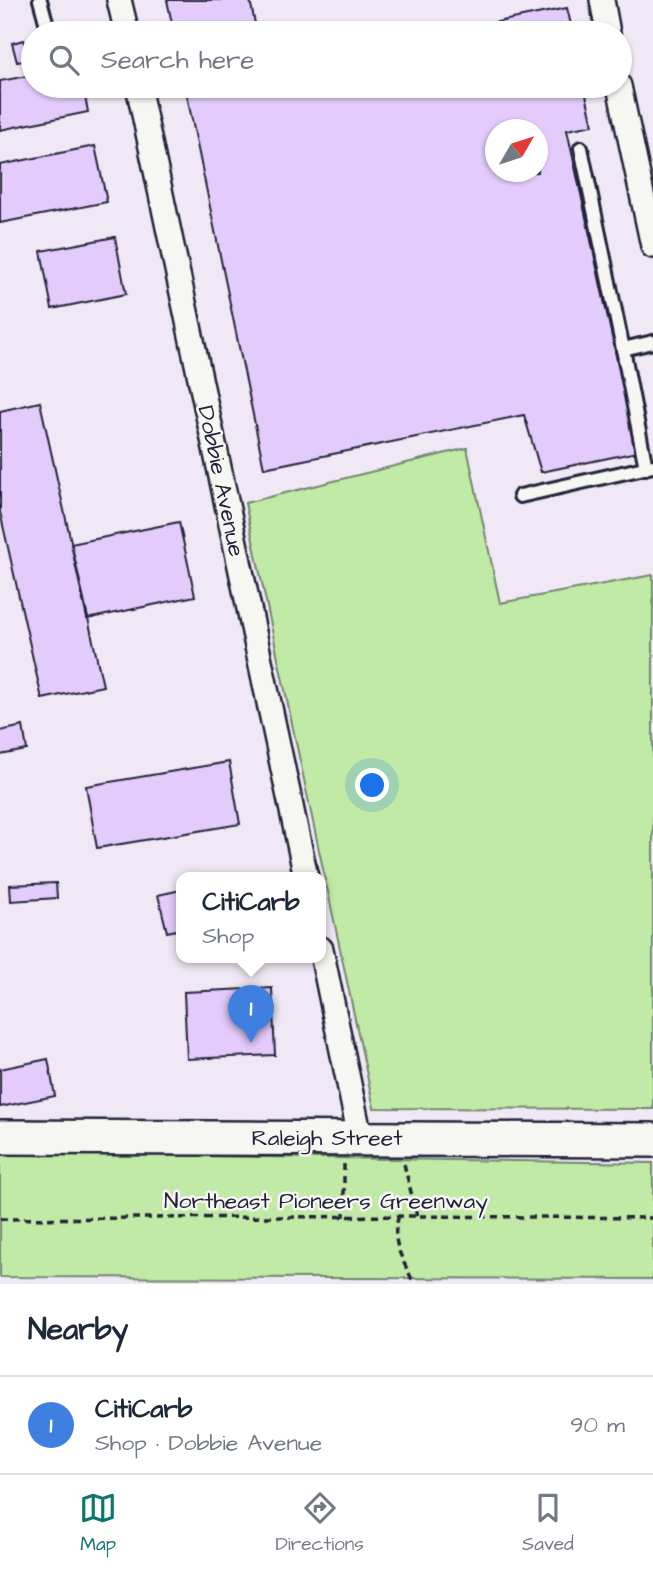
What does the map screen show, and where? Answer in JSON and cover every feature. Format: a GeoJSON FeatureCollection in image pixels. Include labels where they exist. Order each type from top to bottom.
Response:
{"type":"FeatureCollection","features":[{"type":"Feature","properties":{"kind":"street"},"geometry":{"type":"LineString","coordinates":[[120,0],[124,21]]}},
{"type":"Feature","properties":{"kind":"street"},"geometry":{"type":"LineString","coordinates":[[601,0],[605,21]]}},
{"type":"Feature","properties":{"kind":"street","name":"Dobbie Avenue"},"geometry":{"type":"LineString","coordinates":[[141,98],[305,872]]}},
{"type":"Feature","properties":{"kind":"street"},"geometry":{"type":"LineString","coordinates":[[622,98],[653,246]]}},
{"type":"Feature","properties":{"kind":"street"},"geometry":{"type":"LineString","coordinates":[[323,963],[352,1137]]}},
{"type":"Feature","properties":{"kind":"street","name":"Raleigh Street"},"geometry":{"type":"LineString","coordinates":[[0,1137],[653,1140]]}},
{"type":"Feature","properties":{"kind":"lane"},"geometry":{"type":"LineString","coordinates":[[40,0],[46,21]]}},
{"type":"Feature","properties":{"kind":"lane"},"geometry":{"type":"LineString","coordinates":[[520,496],[650,467],[581,148]]}},
{"type":"Feature","properties":{"kind":"lane"},"geometry":{"type":"LineString","coordinates":[[624,349],[653,342]]}},
{"type":"Feature","properties":{"kind":"path"},"geometry":{"type":"LineString","coordinates":[[344,1217],[352,1137]]}},
{"type":"Feature","properties":{"kind":"path"},"geometry":{"type":"LineString","coordinates":[[397,1138],[417,1216]]}},
{"type":"Feature","properties":{"kind":"path"},"geometry":{"type":"LineString","coordinates":[[399,1216],[394,1230],[397,1245],[414,1284]]}},
{"type":"Feature","properties":{"kind":"path","name":"Northeast Pioneers Greenway"},"geometry":{"type":"LineString","coordinates":[[0,1219],[653,1217]]}},
{"type":"Feature","properties":{"kind":"green space"},"geometry":{"type":"Polygon","coordinates":[[[467,448],[500,603],[653,575],[653,1109],[374,1108],[326,883],[326,872],[324,872],[245,503],[467,448]]]}},
{"type":"Feature","properties":{"kind":"green space"},"geometry":{"type":"Polygon","coordinates":[[[0,1153],[653,1163],[653,1279],[0,1277],[0,1153]]]}},
{"type":"Feature","properties":{"kind":"building"},"geometry":{"type":"Polygon","coordinates":[[[167,0],[250,0],[254,21],[171,21],[167,0]]]}},
{"type":"Feature","properties":{"kind":"building"},"geometry":{"type":"Polygon","coordinates":[[[567,8],[570,21],[503,21],[567,8]]]}},
{"type":"Feature","properties":{"kind":"building"},"geometry":{"type":"Polygon","coordinates":[[[21,41],[21,61],[17,62],[12,43],[21,41]]]}},
{"type":"Feature","properties":{"kind":"building"},"geometry":{"type":"Polygon","coordinates":[[[21,77],[21,98],[85,98],[88,112],[0,130],[0,81],[21,77]]]}},
{"type":"Feature","properties":{"kind":"building"},"geometry":{"type":"Polygon","coordinates":[[[187,98],[587,98],[593,125],[567,130],[637,452],[541,472],[524,415],[264,468],[187,98]]]}},
{"type":"Feature","properties":{"kind":"building"},"geometry":{"type":"Polygon","coordinates":[[[95,146],[107,202],[0,223],[0,165],[95,146]]]}},
{"type":"Feature","properties":{"kind":"building"},"geometry":{"type":"Polygon","coordinates":[[[115,237],[126,294],[52,309],[41,251],[115,237]]]}},
{"type":"Feature","properties":{"kind":"building"},"geometry":{"type":"Polygon","coordinates":[[[40,402],[103,686],[42,699],[0,512],[0,411],[40,402]]]}},
{"type":"Feature","properties":{"kind":"building"},"geometry":{"type":"Polygon","coordinates":[[[179,522],[195,596],[87,619],[71,544],[179,522]]]}},
{"type":"Feature","properties":{"kind":"building"},"geometry":{"type":"Polygon","coordinates":[[[23,726],[27,750],[0,755],[0,731],[23,726]]]}},
{"type":"Feature","properties":{"kind":"building"},"geometry":{"type":"Polygon","coordinates":[[[229,762],[240,824],[97,848],[86,786],[229,762]]]}},
{"type":"Feature","properties":{"kind":"building"},"geometry":{"type":"Polygon","coordinates":[[[56,883],[57,898],[11,901],[10,885],[56,883]]]}},
{"type":"Feature","properties":{"kind":"building"},"geometry":{"type":"Polygon","coordinates":[[[176,891],[176,930],[167,932],[158,895],[176,891]]]}},
{"type":"Feature","properties":{"kind":"building"},"geometry":{"type":"Polygon","coordinates":[[[272,988],[275,1055],[187,1059],[184,992],[272,988]]]}},
{"type":"Feature","properties":{"kind":"building"},"geometry":{"type":"Polygon","coordinates":[[[48,1059],[55,1096],[0,1107],[0,1069],[48,1059]]]}},
{"type":"Feature","properties":{"kind":"place","name":"CitiCarb"},"geometry":{"type":"Point","coordinates":[251,1043]}}]}
